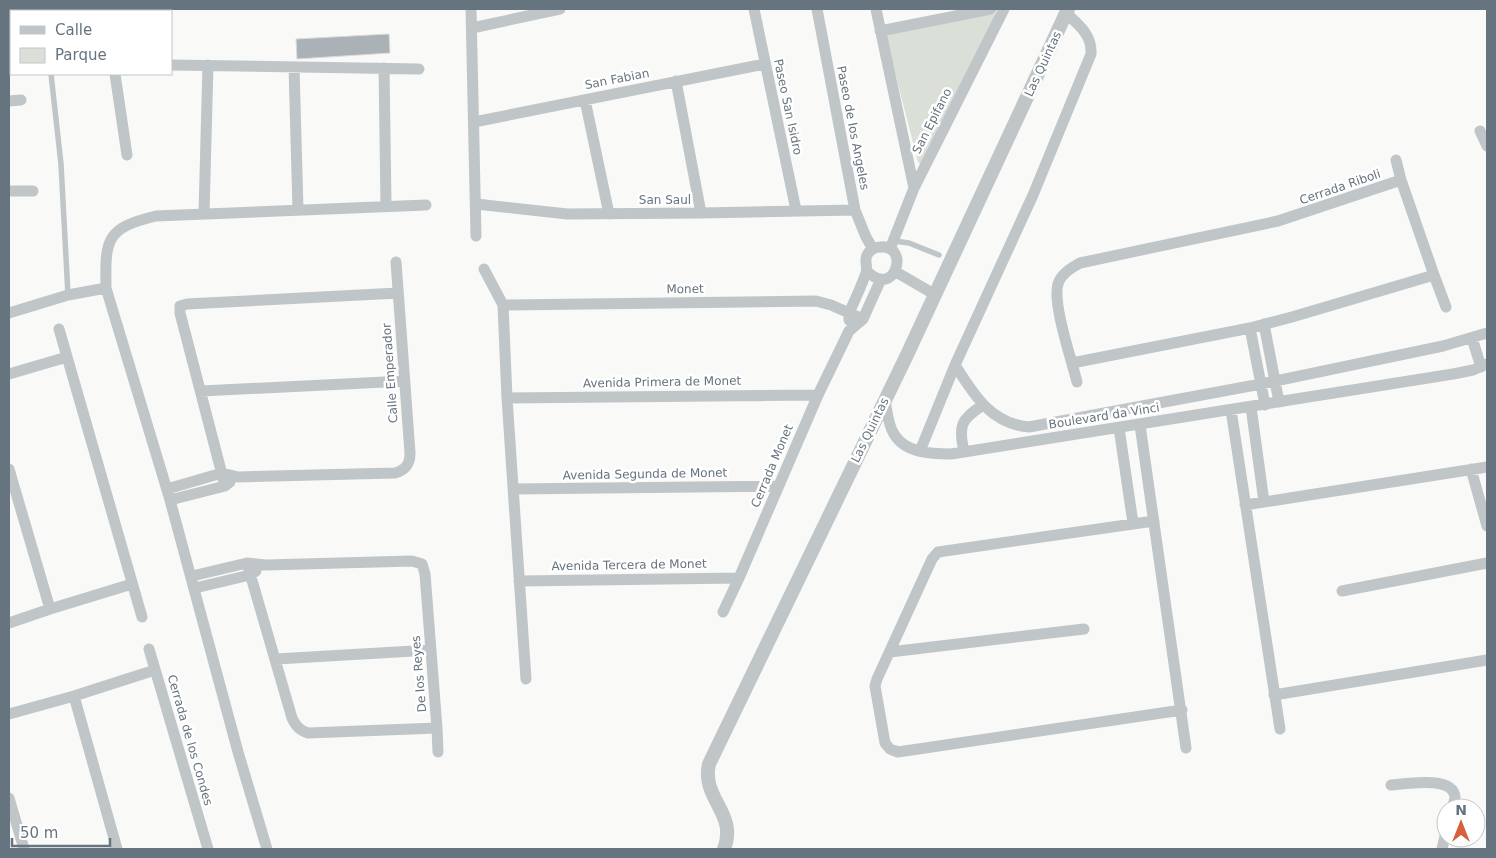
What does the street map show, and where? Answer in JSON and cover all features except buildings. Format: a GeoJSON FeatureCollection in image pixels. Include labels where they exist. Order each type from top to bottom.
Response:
{"type":"FeatureCollection","features":[{"type":"Feature","properties":{"kind":"street"},"geometry":{"type":"LineString","coordinates":[[471,9],[476,236]]}},
{"type":"Feature","properties":{"kind":"street"},"geometry":{"type":"LineString","coordinates":[[472,28],[560,9]]}},
{"type":"Feature","properties":{"kind":"street","name":"Paseo San Isidro"},"geometry":{"type":"LineString","coordinates":[[754,9],[796,210]]}},
{"type":"Feature","properties":{"kind":"street","name":"Paseo de los Angeles"},"geometry":{"type":"LineString","coordinates":[[817,9],[855,210],[873,249]]}},
{"type":"Feature","properties":{"kind":"street"},"geometry":{"type":"LineString","coordinates":[[876,9],[914,188]]}},
{"type":"Feature","properties":{"kind":"street"},"geometry":{"type":"LineString","coordinates":[[880,30],[991,9]]}},
{"type":"Feature","properties":{"kind":"street","name":"San Epifano"},"geometry":{"type":"LineString","coordinates":[[892,245],[914,188],[1004,9]]}},
{"type":"Feature","properties":{"kind":"street","name":"Las Quintas"},"geometry":{"type":"LineString","coordinates":[[724,849],[728,830],[726,820],[709,786],[707,777],[709,764],[885,400],[1067,11],[1088,36],[1091,54],[1033,195],[956,366],[915,450]]}},
{"type":"Feature","properties":{"kind":"street","name":"San Fabian"},"geometry":{"type":"LineString","coordinates":[[474,122],[765,64]]}},
{"type":"Feature","properties":{"kind":"street"},"geometry":{"type":"LineString","coordinates":[[172,65],[420,69]]}},
{"type":"Feature","properties":{"kind":"street"},"geometry":{"type":"LineString","coordinates":[[204,213],[208,65]]}},
{"type":"Feature","properties":{"kind":"street"},"geometry":{"type":"LineString","coordinates":[[294,67],[298,210]]}},
{"type":"Feature","properties":{"kind":"street"},"geometry":{"type":"LineString","coordinates":[[384,68],[386,206]]}},
{"type":"Feature","properties":{"kind":"street"},"geometry":{"type":"LineString","coordinates":[[115,75],[127,155]]}},
{"type":"Feature","properties":{"kind":"street"},"geometry":{"type":"LineString","coordinates":[[676,82],[701,213]]}},
{"type":"Feature","properties":{"kind":"street"},"geometry":{"type":"LineString","coordinates":[[9,100],[21,100]]}},
{"type":"Feature","properties":{"kind":"street"},"geometry":{"type":"LineString","coordinates":[[585,100],[609,214]]}},
{"type":"Feature","properties":{"kind":"street"},"geometry":{"type":"LineString","coordinates":[[1480,131],[1487,146]]}},
{"type":"Feature","properties":{"kind":"street"},"geometry":{"type":"LineString","coordinates":[[1396,160],[1401,180]]}},
{"type":"Feature","properties":{"kind":"street","name":"Cerrada Riboli"},"geometry":{"type":"LineString","coordinates":[[1077,382],[1059,310],[1057,292],[1058,283],[1070,268],[1080,263],[1278,221],[1401,180],[1446,307]]}},
{"type":"Feature","properties":{"kind":"street"},"geometry":{"type":"LineString","coordinates":[[9,191],[33,191]]}},
{"type":"Feature","properties":{"kind":"street","name":"San Saul"},"geometry":{"type":"LineString","coordinates":[[476,204],[568,214],[855,210]]}},
{"type":"Feature","properties":{"kind":"street"},"geometry":{"type":"LineString","coordinates":[[267,849],[238,752],[192,576],[106,288],[105,257],[112,236],[131,222],[156,216],[426,205]]}},
{"type":"Feature","properties":{"kind":"street"},"geometry":{"type":"LineString","coordinates":[[892,245],[898,263],[896,272],[889,277],[881,279],[873,277],[867,271],[865,263],[867,255],[873,249],[892,245]]}},
{"type":"Feature","properties":{"kind":"street","name":"Calle Emperador"},"geometry":{"type":"LineString","coordinates":[[238,477],[395,473],[401,472],[410,462],[396,262]]}},
{"type":"Feature","properties":{"kind":"street"},"geometry":{"type":"LineString","coordinates":[[484,269],[503,304],[507,398],[526,679]]}},
{"type":"Feature","properties":{"kind":"street"},"geometry":{"type":"LineString","coordinates":[[849,331],[849,313],[867,271]]}},
{"type":"Feature","properties":{"kind":"street"},"geometry":{"type":"LineString","coordinates":[[896,272],[934,294]]}},
{"type":"Feature","properties":{"kind":"street"},"geometry":{"type":"LineString","coordinates":[[1072,363],[1292,318],[1434,275]]}},
{"type":"Feature","properties":{"kind":"street"},"geometry":{"type":"LineString","coordinates":[[849,331],[862,319],[881,279]]}},
{"type":"Feature","properties":{"kind":"street"},"geometry":{"type":"LineString","coordinates":[[9,313],[68,296],[106,288]]}},
{"type":"Feature","properties":{"kind":"street"},"geometry":{"type":"LineString","coordinates":[[225,486],[180,306],[398,293]]}},
{"type":"Feature","properties":{"kind":"street","name":"Monet"},"geometry":{"type":"LineString","coordinates":[[503,304],[816,301],[824,302],[862,319]]}},
{"type":"Feature","properties":{"kind":"street"},"geometry":{"type":"LineString","coordinates":[[1264,324],[1279,402]]}},
{"type":"Feature","properties":{"kind":"street"},"geometry":{"type":"LineString","coordinates":[[1250,328],[1265,404]]}},
{"type":"Feature","properties":{"kind":"street"},"geometry":{"type":"LineString","coordinates":[[59,329],[142,617]]}},
{"type":"Feature","properties":{"kind":"street","name":"Cerrada Monet"},"geometry":{"type":"LineString","coordinates":[[723,612],[818,395],[849,331]]}},
{"type":"Feature","properties":{"kind":"street","name":"Boulevard da Vinci"},"geometry":{"type":"LineString","coordinates":[[1011,424],[1028,427],[1037,426],[1261,384],[1443,346],[1487,332]]}},
{"type":"Feature","properties":{"kind":"street"},"geometry":{"type":"LineString","coordinates":[[1472,338],[1484,365]]}},
{"type":"Feature","properties":{"kind":"street"},"geometry":{"type":"LineString","coordinates":[[9,374],[66,357]]}},
{"type":"Feature","properties":{"kind":"street","name":"Boulevard da Vinci"},"geometry":{"type":"LineString","coordinates":[[915,450],[951,454],[1453,374],[1473,370],[1484,365]]}},
{"type":"Feature","properties":{"kind":"street"},"geometry":{"type":"LineString","coordinates":[[956,366],[983,405],[994,415],[1011,424],[1009,445]]}},
{"type":"Feature","properties":{"kind":"street"},"geometry":{"type":"LineString","coordinates":[[201,391],[405,381]]}},
{"type":"Feature","properties":{"kind":"street","name":"Avenida Primera de Monet"},"geometry":{"type":"LineString","coordinates":[[507,398],[818,395]]}},
{"type":"Feature","properties":{"kind":"street"},"geometry":{"type":"LineString","coordinates":[[885,400],[893,433],[897,439],[915,450]]}},
{"type":"Feature","properties":{"kind":"street"},"geometry":{"type":"LineString","coordinates":[[964,451],[961,425],[972,412],[983,405]]}},
{"type":"Feature","properties":{"kind":"street"},"geometry":{"type":"LineString","coordinates":[[1250,407],[1264,502]]}},
{"type":"Feature","properties":{"kind":"street"},"geometry":{"type":"LineString","coordinates":[[1231,410],[1280,729]]}},
{"type":"Feature","properties":{"kind":"street"},"geometry":{"type":"LineString","coordinates":[[1140,425],[1186,748]]}},
{"type":"Feature","properties":{"kind":"street"},"geometry":{"type":"LineString","coordinates":[[1119,428],[1133,523]]}},
{"type":"Feature","properties":{"kind":"street"},"geometry":{"type":"LineString","coordinates":[[1245,505],[1487,467]]}},
{"type":"Feature","properties":{"kind":"street"},"geometry":{"type":"LineString","coordinates":[[9,468],[50,609]]}},
{"type":"Feature","properties":{"kind":"street"},"geometry":{"type":"LineString","coordinates":[[1471,469],[1487,526]]}},
{"type":"Feature","properties":{"kind":"street"},"geometry":{"type":"LineString","coordinates":[[166,489],[222,473],[238,477]]}},
{"type":"Feature","properties":{"kind":"street"},"geometry":{"type":"LineString","coordinates":[[170,500],[225,486],[238,477]]}},
{"type":"Feature","properties":{"kind":"street","name":"Avenida Segunda de Monet"},"geometry":{"type":"LineString","coordinates":[[513,489],[778,486]]}},
{"type":"Feature","properties":{"kind":"street"},"geometry":{"type":"LineString","coordinates":[[1154,521],[938,552],[932,559],[875,686],[885,743],[890,749],[898,752],[1182,710]]}},
{"type":"Feature","properties":{"kind":"street","name":"De los Reyes"},"geometry":{"type":"LineString","coordinates":[[412,561],[422,564],[425,574],[437,728],[308,733],[300,730],[295,725],[247,563],[266,565],[412,561]]}},
{"type":"Feature","properties":{"kind":"street"},"geometry":{"type":"LineString","coordinates":[[192,576],[247,563]]}},
{"type":"Feature","properties":{"kind":"street"},"geometry":{"type":"LineString","coordinates":[[1342,591],[1487,563]]}},
{"type":"Feature","properties":{"kind":"street"},"geometry":{"type":"LineString","coordinates":[[195,588],[250,575],[266,565]]}},
{"type":"Feature","properties":{"kind":"street","name":"Avenida Tercera de Monet"},"geometry":{"type":"LineString","coordinates":[[519,580],[739,578]]}},
{"type":"Feature","properties":{"kind":"street"},"geometry":{"type":"LineString","coordinates":[[9,623],[132,584]]}},
{"type":"Feature","properties":{"kind":"street"},"geometry":{"type":"LineString","coordinates":[[890,652],[1084,629]]}},
{"type":"Feature","properties":{"kind":"street"},"geometry":{"type":"LineString","coordinates":[[150,649],[155,670]]}},
{"type":"Feature","properties":{"kind":"street"},"geometry":{"type":"LineString","coordinates":[[276,659],[431,650]]}},
{"type":"Feature","properties":{"kind":"street"},"geometry":{"type":"LineString","coordinates":[[1274,695],[1487,660]]}},
{"type":"Feature","properties":{"kind":"street","name":"Cerrada de los Condes"},"geometry":{"type":"LineString","coordinates":[[9,714],[74,696],[155,670],[208,849]]}},
{"type":"Feature","properties":{"kind":"street"},"geometry":{"type":"LineString","coordinates":[[74,696],[118,849]]}},
{"type":"Feature","properties":{"kind":"street"},"geometry":{"type":"LineString","coordinates":[[437,728],[438,752]]}},
{"type":"Feature","properties":{"kind":"street"},"geometry":{"type":"LineString","coordinates":[[1391,785],[1428,782],[1445,784],[1452,789],[1454,798]]}},
{"type":"Feature","properties":{"kind":"street"},"geometry":{"type":"LineString","coordinates":[[9,798],[24,849]]}},
{"type":"Feature","properties":{"kind":"lane"},"geometry":{"type":"LineString","coordinates":[[51,75],[61,164],[68,296]]}},
{"type":"Feature","properties":{"kind":"lane"},"geometry":{"type":"LineString","coordinates":[[892,245],[909,243],[939,255]]}},
{"type":"Feature","properties":{"kind":"green space"},"geometry":{"type":"Polygon","coordinates":[[[999,13],[922,166],[918,162],[885,34],[999,13]]]}}]}
